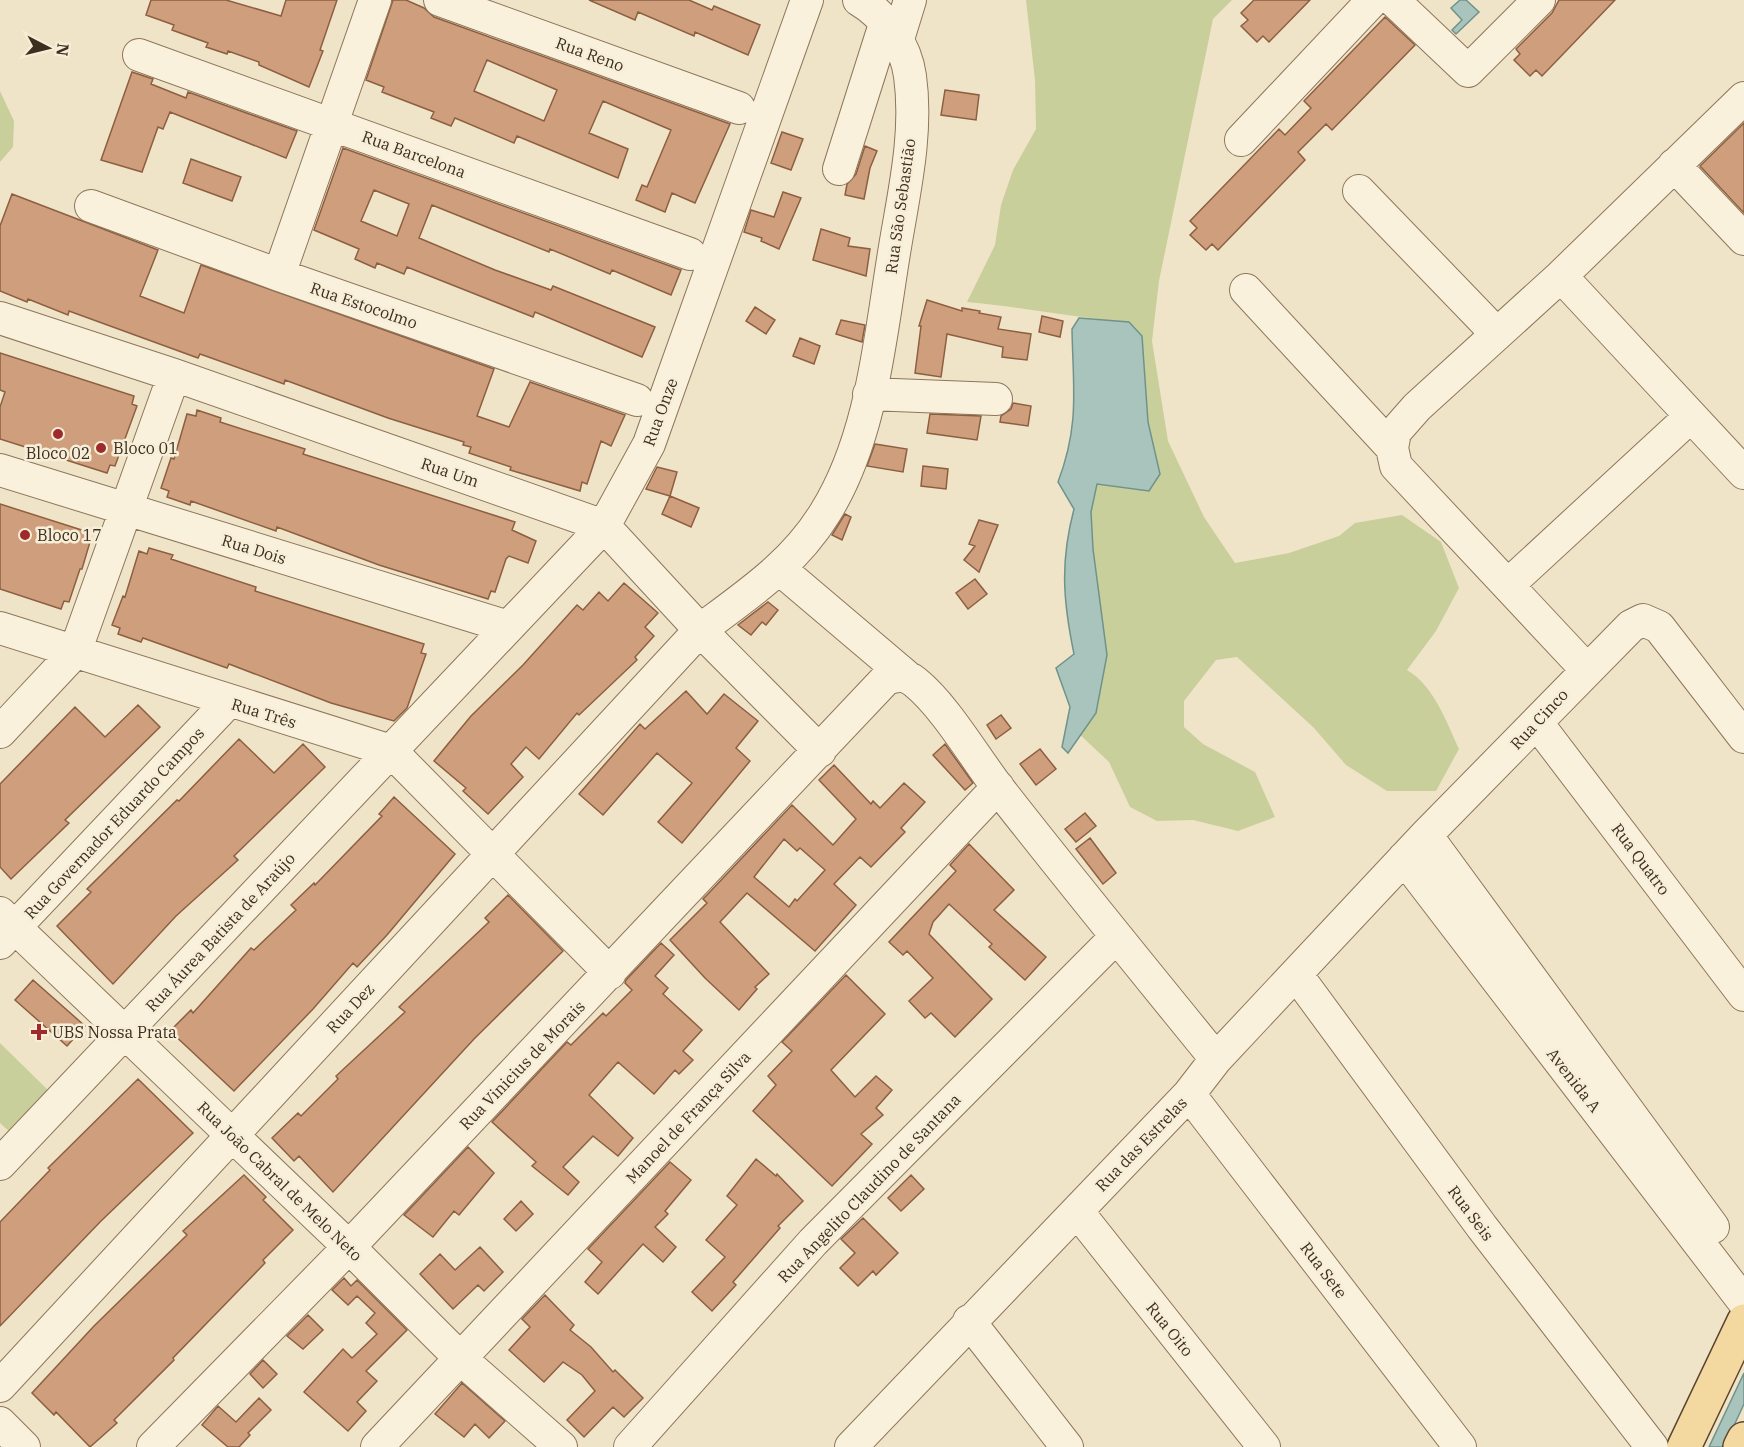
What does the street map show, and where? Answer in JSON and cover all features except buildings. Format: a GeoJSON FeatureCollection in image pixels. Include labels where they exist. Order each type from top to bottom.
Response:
{"type":"FeatureCollection","features":[{"type":"Feature","properties":{"kind":"main road"},"geometry":{"type":"LineString","coordinates":[[1684,1447],[1744,1321]]}},
{"type":"Feature","properties":{"kind":"main road"},"geometry":{"type":"LineString","coordinates":[[1740,1447],[1744,1439]]}},
{"type":"Feature","properties":{"kind":"street"},"geometry":{"type":"LineString","coordinates":[[279,275],[375,0]]}},
{"type":"Feature","properties":{"kind":"street","name":"Rua Reno"},"geometry":{"type":"LineString","coordinates":[[440,0],[739,108]]}},
{"type":"Feature","properties":{"kind":"street","name":"Rua Onze"},"geometry":{"type":"LineString","coordinates":[[391,751],[604,526],[650,444],[807,0]]}},
{"type":"Feature","properties":{"kind":"street","name":"Rua São Sebastião"},"geometry":{"type":"LineString","coordinates":[[700,630],[781,570],[824,515],[844,480],[865,416],[906,188],[911,138],[910,75],[891,32],[872,7],[859,0]]}},
{"type":"Feature","properties":{"kind":"street"},"geometry":{"type":"LineString","coordinates":[[839,169],[891,32],[910,0]]}},
{"type":"Feature","properties":{"kind":"street"},"geometry":{"type":"LineString","coordinates":[[1241,140],[1373,0]]}},
{"type":"Feature","properties":{"kind":"street"},"geometry":{"type":"LineString","coordinates":[[1393,0],[1468,70],[1539,0]]}},
{"type":"Feature","properties":{"kind":"street","name":"Rua Barcelona"},"geometry":{"type":"LineString","coordinates":[[139,55],[690,254]]}},
{"type":"Feature","properties":{"kind":"street"},"geometry":{"type":"LineString","coordinates":[[1586,669],[1509,584],[1396,466],[1392,448],[1395,432],[1496,333],[1561,276],[1744,98]]}},
{"type":"Feature","properties":{"kind":"street"},"geometry":{"type":"LineString","coordinates":[[1674,165],[1744,239]]}},
{"type":"Feature","properties":{"kind":"street"},"geometry":{"type":"LineString","coordinates":[[1359,192],[1496,333]]}},
{"type":"Feature","properties":{"kind":"street","name":"Rua Estocolmo"},"geometry":{"type":"LineString","coordinates":[[91,206],[279,275],[638,400]]}},
{"type":"Feature","properties":{"kind":"street"},"geometry":{"type":"LineString","coordinates":[[1561,276],[1744,473]]}},
{"type":"Feature","properties":{"kind":"street"},"geometry":{"type":"LineString","coordinates":[[1246,290],[1392,448]]}},
{"type":"Feature","properties":{"kind":"street","name":"Rua Um"},"geometry":{"type":"LineString","coordinates":[[0,318],[174,375],[604,526],[700,630],[820,752]]}},
{"type":"Feature","properties":{"kind":"street"},"geometry":{"type":"LineString","coordinates":[[0,732],[75,652],[174,375]]}},
{"type":"Feature","properties":{"kind":"street"},"geometry":{"type":"LineString","coordinates":[[869,394],[996,399]]}},
{"type":"Feature","properties":{"kind":"street"},"geometry":{"type":"LineString","coordinates":[[1509,584],[1690,417]]}},
{"type":"Feature","properties":{"kind":"street","name":"Rua Dois"},"geometry":{"type":"LineString","coordinates":[[0,470],[508,627]]}},
{"type":"Feature","properties":{"kind":"street"},"geometry":{"type":"LineString","coordinates":[[781,570],[896,678],[933,700],[1116,937],[1216,1059]]}},
{"type":"Feature","properties":{"kind":"street","name":"Rua Cinco"},"geometry":{"type":"LineString","coordinates":[[1426,835],[1538,723],[1586,669],[1631,626],[1643,620],[1659,627],[1744,737]]}},
{"type":"Feature","properties":{"kind":"street","name":"Rua Três"},"geometry":{"type":"LineString","coordinates":[[0,628],[228,702],[391,751],[610,973]]}},
{"type":"Feature","properties":{"kind":"street","name":"Rua Dez"},"geometry":{"type":"LineString","coordinates":[[0,1386],[700,630]]}},
{"type":"Feature","properties":{"kind":"street","name":"Rua Vinicius de Morais"},"geometry":{"type":"LineString","coordinates":[[153,1447],[349,1247],[820,752],[896,678]]}},
{"type":"Feature","properties":{"kind":"street","name":"Rua Governador Eduardo Campos"},"geometry":{"type":"LineString","coordinates":[[5,928],[228,702]]}},
{"type":"Feature","properties":{"kind":"street","name":"Rua Quatro"},"geometry":{"type":"LineString","coordinates":[[1538,723],[1744,995]]}},
{"type":"Feature","properties":{"kind":"street","name":"Rua Áurea Batista de Araújo"},"geometry":{"type":"LineString","coordinates":[[0,1164],[391,751]]}},
{"type":"Feature","properties":{"kind":"street","name":"Manoel de França Silva"},"geometry":{"type":"LineString","coordinates":[[377,1447],[998,787]]}},
{"type":"Feature","properties":{"kind":"street","name":"Rua das Estrelas"},"geometry":{"type":"LineString","coordinates":[[860,1444],[969,1321],[1189,1094],[1216,1059],[1426,835]]}},
{"type":"Feature","properties":{"kind":"street","name":"Avenida A"},"geometry":{"type":"LineString","coordinates":[[1426,835],[1744,1269]]}},
{"type":"Feature","properties":{"kind":"street","name":"Avenida A"},"geometry":{"type":"LineString","coordinates":[[1404,858],[1744,1302]]}},
{"type":"Feature","properties":{"kind":"street","name":"Rua João Cabral de Melo Neto"},"geometry":{"type":"LineString","coordinates":[[5,928],[125,1032],[349,1247],[461,1359],[561,1447]]}},
{"type":"Feature","properties":{"kind":"street","name":"Rua Angelito Claudino de Santana"},"geometry":{"type":"LineString","coordinates":[[630,1447],[813,1242],[1116,937]]}},
{"type":"Feature","properties":{"kind":"street","name":"Rua Seis"},"geometry":{"type":"LineString","coordinates":[[1296,974],[1482,1227],[1652,1447]]}},
{"type":"Feature","properties":{"kind":"street","name":"Rua Sete"},"geometry":{"type":"LineString","coordinates":[[1189,1094],[1460,1447]]}},
{"type":"Feature","properties":{"kind":"street","name":"Rua Oito"},"geometry":{"type":"LineString","coordinates":[[1077,1211],[1264,1447]]}},
{"type":"Feature","properties":{"kind":"street"},"geometry":{"type":"LineString","coordinates":[[969,1321],[1067,1447]]}},
{"type":"Feature","properties":{"kind":"street"},"geometry":{"type":"LineString","coordinates":[[0,1423],[24,1447]]}},
{"type":"Feature","properties":{"kind":"green space"},"geometry":{"type":"Polygon","coordinates":[[[1026,0],[1232,0],[1213,19],[1159,281],[1152,341],[1168,441],[1204,517],[1235,563],[1289,553],[1339,536],[1355,523],[1402,515],[1441,542],[1459,588],[1436,631],[1407,670],[1425,685],[1432,695],[1459,749],[1436,791],[1387,791],[1346,765],[1314,728],[1237,657],[1216,660],[1184,701],[1184,727],[1203,744],[1255,772],[1275,817],[1238,831],[1193,820],[1157,821],[1130,807],[1109,762],[1077,732],[1091,512],[1097,484],[1149,491],[1160,474],[1148,422],[1142,336],[1129,322],[967,302],[995,245],[1001,205],[1013,170],[1036,129],[1035,80],[1026,0]]]}},
{"type":"Feature","properties":{"kind":"green space"},"geometry":{"type":"Polygon","coordinates":[[[0,91],[14,121],[13,147],[0,162],[0,91]]]}},
{"type":"Feature","properties":{"kind":"green space"},"geometry":{"type":"Polygon","coordinates":[[[0,1043],[53,1095],[14,1136],[0,1123],[0,1043]]]}},
{"type":"Feature","properties":{"kind":"water"},"geometry":{"type":"Polygon","coordinates":[[[1460,0],[1466,0],[1479,12],[1456,34],[1452,30],[1462,20],[1451,8],[1460,0]]]}},
{"type":"Feature","properties":{"kind":"water"},"geometry":{"type":"Polygon","coordinates":[[[1079,318],[1129,322],[1142,336],[1148,422],[1160,474],[1149,491],[1097,484],[1091,512],[1093,549],[1107,655],[1096,713],[1068,753],[1062,747],[1070,707],[1056,668],[1074,654],[1065,599],[1065,564],[1074,509],[1058,482],[1070,442],[1074,406],[1072,329],[1079,318]]]}},
{"type":"Feature","properties":{"kind":"water"},"geometry":{"type":"Polygon","coordinates":[[[1744,1373],[1744,1404],[1724,1447],[1709,1447],[1744,1373]]]}},
{"type":"Feature","properties":{"kind":"place","name":"Bloco 02"},"geometry":{"type":"Point","coordinates":[58,434]}},
{"type":"Feature","properties":{"kind":"place","name":"Bloco 01"},"geometry":{"type":"Point","coordinates":[101,448]}},
{"type":"Feature","properties":{"kind":"place","name":"Bloco 17"},"geometry":{"type":"Point","coordinates":[25,535]}},
{"type":"Feature","properties":{"kind":"place","name":"UBS Nossa Prata"},"geometry":{"type":"Point","coordinates":[39,1032]}}]}
